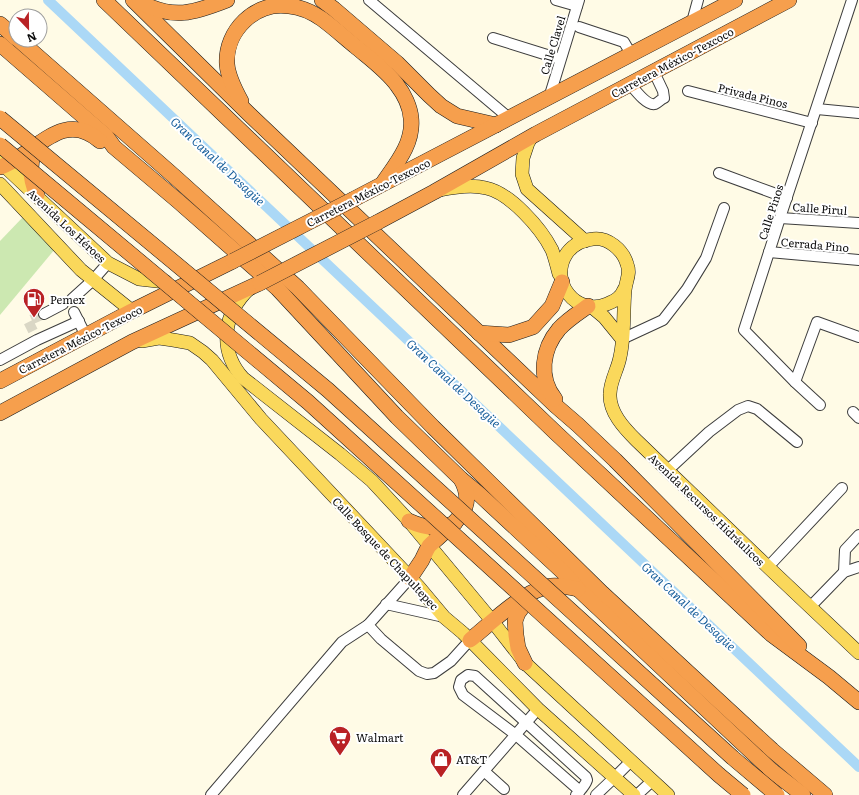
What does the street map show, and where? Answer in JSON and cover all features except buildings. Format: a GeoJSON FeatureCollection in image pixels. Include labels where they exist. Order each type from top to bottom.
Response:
{"type":"FeatureCollection","features":[{"type":"Feature","properties":{"kind":"highway"},"geometry":{"type":"LineString","coordinates":[[104,0],[550,428],[771,634],[829,677],[859,702]]}},
{"type":"Feature","properties":{"kind":"highway"},"geometry":{"type":"LineString","coordinates":[[134,0],[249,114],[631,476],[829,677]]}},
{"type":"Feature","properties":{"kind":"highway"},"geometry":{"type":"LineString","coordinates":[[134,0],[160,11],[175,13],[190,12],[209,7],[226,0]]}},
{"type":"Feature","properties":{"kind":"highway"},"geometry":{"type":"LineString","coordinates":[[322,0],[397,63],[441,106],[457,116],[503,122]]}},
{"type":"Feature","properties":{"kind":"highway","name":"Carretera México-Texcoco"},"geometry":{"type":"LineString","coordinates":[[0,381],[132,311],[381,186],[735,0]]}},
{"type":"Feature","properties":{"kind":"highway"},"geometry":{"type":"LineString","coordinates":[[745,23],[755,11],[775,0]]}},
{"type":"Feature","properties":{"kind":"highway","name":"Carretera México-Texcoco"},"geometry":{"type":"LineString","coordinates":[[0,413],[132,342],[255,285],[378,222],[532,136],[789,0]]}},
{"type":"Feature","properties":{"kind":"highway"},"geometry":{"type":"LineString","coordinates":[[249,114],[232,84],[227,65],[228,49],[232,37],[241,23],[254,13],[271,6],[287,5],[306,10],[322,18],[385,72],[397,85],[407,101],[411,118],[410,134],[404,151],[381,186]]}},
{"type":"Feature","properties":{"kind":"highway"},"geometry":{"type":"LineString","coordinates":[[0,24],[8,31]]}},
{"type":"Feature","properties":{"kind":"highway"},"geometry":{"type":"LineString","coordinates":[[0,44],[106,136],[114,147],[277,288],[397,417],[461,479],[485,499],[564,573],[578,589],[772,771],[803,795]]}},
{"type":"Feature","properties":{"kind":"highway"},"geometry":{"type":"LineString","coordinates":[[28,48],[175,176],[298,288],[433,427],[602,592],[772,750],[825,795]]}},
{"type":"Feature","properties":{"kind":"highway"},"geometry":{"type":"LineString","coordinates":[[0,118],[328,390],[733,758],[777,795]]}},
{"type":"Feature","properties":{"kind":"highway"},"geometry":{"type":"LineString","coordinates":[[1,165],[12,162],[53,134],[68,130],[84,130],[90,133],[102,144],[114,147]]}},
{"type":"Feature","properties":{"kind":"highway"},"geometry":{"type":"LineString","coordinates":[[36,195],[31,181],[31,166],[34,153],[41,142]]}},
{"type":"Feature","properties":{"kind":"highway"},"geometry":{"type":"LineString","coordinates":[[0,145],[308,402],[719,775],[743,795]]}},
{"type":"Feature","properties":{"kind":"highway"},"geometry":{"type":"LineString","coordinates":[[479,333],[509,335],[533,327],[552,306],[562,281]]}},
{"type":"Feature","properties":{"kind":"highway"},"geometry":{"type":"LineString","coordinates":[[578,425],[548,390],[544,366],[547,351],[554,335],[571,317],[590,306]]}},
{"type":"Feature","properties":{"kind":"highway"},"geometry":{"type":"LineString","coordinates":[[410,578],[429,546],[457,521],[464,512],[467,500],[466,489],[461,479]]}},
{"type":"Feature","properties":{"kind":"highway"},"geometry":{"type":"LineString","coordinates":[[409,521],[432,527],[445,526],[457,521]]}},
{"type":"Feature","properties":{"kind":"highway"},"geometry":{"type":"LineString","coordinates":[[470,640],[512,605],[535,590],[550,586],[565,586],[578,589]]}},
{"type":"Feature","properties":{"kind":"highway"},"geometry":{"type":"LineString","coordinates":[[526,663],[518,648],[515,621],[518,613],[535,590]]}},
{"type":"Feature","properties":{"kind":"main road"},"geometry":{"type":"LineString","coordinates":[[532,136],[522,158],[522,174],[527,189],[585,241],[576,245],[566,254],[561,270],[562,281]]}},
{"type":"Feature","properties":{"kind":"main road","name":"Avenida Los Héroes"},"geometry":{"type":"LineString","coordinates":[[1,165],[36,195],[108,263],[139,279],[188,284]]}},
{"type":"Feature","properties":{"kind":"main road","name":"Avenida Los Héroes"},"geometry":{"type":"LineString","coordinates":[[0,184],[81,270],[132,311]]}},
{"type":"Feature","properties":{"kind":"main road"},"geometry":{"type":"LineString","coordinates":[[434,192],[454,188],[481,187],[492,190],[504,196],[523,212],[539,230],[552,251],[565,290],[579,303],[590,306],[602,306],[612,302],[620,296],[625,288]]}},
{"type":"Feature","properties":{"kind":"main road","name":"Avenida Recursos Hidráulicos"},"geometry":{"type":"LineString","coordinates":[[585,241],[595,239],[606,241],[616,247],[624,255],[628,265],[629,276],[625,288],[621,355],[618,368],[611,383],[610,395],[612,406],[617,417],[627,431],[859,653]]}},
{"type":"Feature","properties":{"kind":"main road"},"geometry":{"type":"LineString","coordinates":[[255,285],[240,298],[229,319],[227,335],[228,351],[233,365],[243,378],[372,481],[409,521],[526,663],[668,795]]}},
{"type":"Feature","properties":{"kind":"main road"},"geometry":{"type":"LineString","coordinates":[[590,306],[604,317],[622,339]]}},
{"type":"Feature","properties":{"kind":"main road","name":"Calle Bosque de Chapultepec"},"geometry":{"type":"LineString","coordinates":[[132,342],[159,338],[190,343],[212,360],[261,419],[410,578],[444,617],[470,640],[538,709],[634,795]]}},
{"type":"Feature","properties":{"kind":"street"},"geometry":{"type":"LineString","coordinates":[[369,0],[503,122]]}},
{"type":"Feature","properties":{"kind":"street"},"geometry":{"type":"LineString","coordinates":[[556,0],[578,3]]}},
{"type":"Feature","properties":{"kind":"street"},"geometry":{"type":"LineString","coordinates":[[692,22],[698,0]]}},
{"type":"Feature","properties":{"kind":"street","name":"Calle Pinos"},"geometry":{"type":"LineString","coordinates":[[820,405],[744,330],[852,0]]}},
{"type":"Feature","properties":{"kind":"street","name":"Calle Clavel"},"geometry":{"type":"LineString","coordinates":[[549,98],[578,3]]}},
{"type":"Feature","properties":{"kind":"street"},"geometry":{"type":"LineString","coordinates":[[579,27],[624,42],[631,54]]}},
{"type":"Feature","properties":{"kind":"street"},"geometry":{"type":"LineString","coordinates":[[493,38],[560,59]]}},
{"type":"Feature","properties":{"kind":"street"},"geometry":{"type":"LineString","coordinates":[[630,84],[646,101],[650,104],[655,104],[664,98],[663,91],[654,72]]}},
{"type":"Feature","properties":{"kind":"street","name":"Privada Pinos"},"geometry":{"type":"LineString","coordinates":[[688,91],[812,123]]}},
{"type":"Feature","properties":{"kind":"street"},"geometry":{"type":"LineString","coordinates":[[817,108],[859,112]]}},
{"type":"Feature","properties":{"kind":"street"},"geometry":{"type":"LineString","coordinates":[[719,172],[787,198]]}},
{"type":"Feature","properties":{"kind":"street"},"geometry":{"type":"LineString","coordinates":[[622,339],[663,320],[687,289],[706,258],[724,208]]}},
{"type":"Feature","properties":{"kind":"street","name":"Calle Pirul"},"geometry":{"type":"LineString","coordinates":[[780,218],[859,223]]}},
{"type":"Feature","properties":{"kind":"street","name":"Cerrada Pino"},"geometry":{"type":"LineString","coordinates":[[769,252],[859,260]]}},
{"type":"Feature","properties":{"kind":"street"},"geometry":{"type":"LineString","coordinates":[[44,314],[68,302],[93,280],[108,263]]}},
{"type":"Feature","properties":{"kind":"street"},"geometry":{"type":"LineString","coordinates":[[0,360],[35,336],[77,316],[86,336]]}},
{"type":"Feature","properties":{"kind":"street"},"geometry":{"type":"LineString","coordinates":[[795,382],[817,322],[859,337]]}},
{"type":"Feature","properties":{"kind":"street"},"geometry":{"type":"LineString","coordinates":[[667,470],[709,432],[738,410],[748,406],[757,409],[797,442]]}},
{"type":"Feature","properties":{"kind":"street"},"geometry":{"type":"LineString","coordinates":[[768,567],[842,488]]}},
{"type":"Feature","properties":{"kind":"street"},"geometry":{"type":"LineString","coordinates":[[844,572],[845,550],[859,535]]}},
{"type":"Feature","properties":{"kind":"street"},"geometry":{"type":"LineString","coordinates":[[810,607],[844,572],[859,567]]}},
{"type":"Feature","properties":{"kind":"street"},"geometry":{"type":"LineString","coordinates":[[211,795],[342,642],[368,625],[410,578]]}},
{"type":"Feature","properties":{"kind":"street"},"geometry":{"type":"LineString","coordinates":[[386,604],[444,617]]}},
{"type":"Feature","properties":{"kind":"street"},"geometry":{"type":"LineString","coordinates":[[368,625],[381,639],[419,671],[427,674],[434,673],[451,661],[470,640]]}},
{"type":"Feature","properties":{"kind":"street"},"geometry":{"type":"LineString","coordinates":[[468,675],[475,676],[526,722],[586,777],[587,782],[578,793],[516,734],[463,695],[459,687],[461,680],[468,675]]}},
{"type":"Feature","properties":{"kind":"street"},"geometry":{"type":"LineString","coordinates":[[463,795],[538,709]]}},
{"type":"Feature","properties":{"kind":"street"},"geometry":{"type":"LineString","coordinates":[[596,795],[631,760]]}},
{"type":"Feature","properties":{"kind":"street"},"geometry":{"type":"LineString","coordinates":[[484,771],[504,788]]}},
{"type":"Feature","properties":{"kind":"street"},"geometry":{"type":"LineString","coordinates":[[638,795],[652,781]]}},
{"type":"Feature","properties":{"kind":"green space"},"geometry":{"type":"Polygon","coordinates":[[[24,216],[55,249],[0,315],[0,241],[24,216]]]}},
{"type":"Feature","properties":{"kind":"waterway","name":"Gran Canal de Desagüe"},"geometry":{"type":"LineString","coordinates":[[48,0],[859,767]]}},
{"type":"Feature","properties":{"kind":"tunnel"},"geometry":{"type":"LineString","coordinates":[[33,331],[28,321],[44,314]]}},
{"type":"Feature","properties":{"kind":"place","name":"Pemex"},"geometry":{"type":"Point","coordinates":[34,318]}},
{"type":"Feature","properties":{"kind":"place","name":"Walmart"},"geometry":{"type":"Point","coordinates":[340,756]}},
{"type":"Feature","properties":{"kind":"place","name":"AT&T"},"geometry":{"type":"Point","coordinates":[441,778]}}]}
